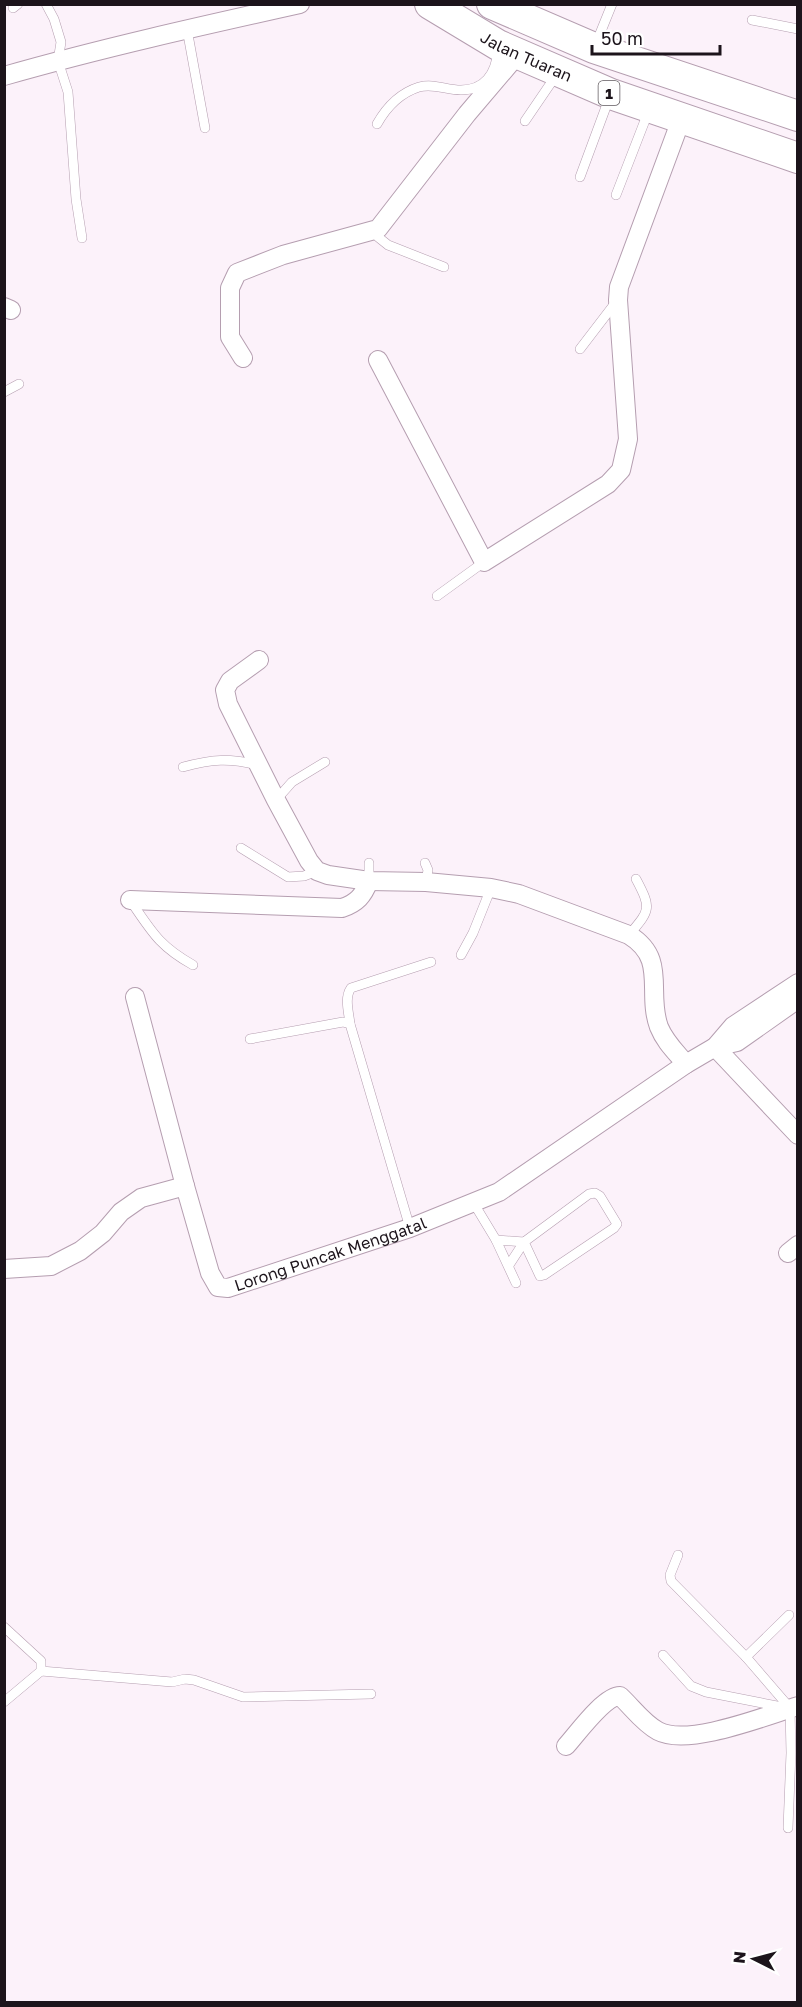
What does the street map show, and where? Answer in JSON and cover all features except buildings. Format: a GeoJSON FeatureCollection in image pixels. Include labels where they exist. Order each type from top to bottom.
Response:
{"type":"FeatureCollection","features":[{"type":"Feature","properties":{"kind":"main road","name":"Jalan Tuaran"},"geometry":{"type":"LineString","coordinates":[[430,4],[508,49],[558,72],[650,108],[798,158]]}},
{"type":"Feature","properties":{"kind":"main road","name":"Jalan Tuaran"},"geometry":{"type":"LineString","coordinates":[[492,4],[594,48],[798,116]]}},
{"type":"Feature","properties":{"kind":"street"},"geometry":{"type":"LineString","coordinates":[[4,76],[187,29],[300,4]]}},
{"type":"Feature","properties":{"kind":"street"},"geometry":{"type":"LineString","coordinates":[[243,358],[230,337],[231,288],[237,273],[283,255],[376,234],[467,114],[508,49]]}},
{"type":"Feature","properties":{"kind":"street"},"geometry":{"type":"LineString","coordinates":[[378,360],[484,562],[608,484],[621,470],[628,439],[619,287],[627,260],[682,117]]}},
{"type":"Feature","properties":{"kind":"street"},"geometry":{"type":"LineString","coordinates":[[259,660],[230,681],[225,690],[228,704],[276,800],[309,861],[317,871],[328,875],[369,872],[426,882],[491,888],[519,894],[629,935],[641,943],[651,958],[658,1024],[666,1040],[686,1064]]}},
{"type":"Feature","properties":{"kind":"street"},"geometry":{"type":"LineString","coordinates":[[130,900],[342,908],[356,903],[364,894],[369,872]]}},
{"type":"Feature","properties":{"kind":"street"},"geometry":{"type":"LineString","coordinates":[[715,1047],[733,1026],[798,982]]}},
{"type":"Feature","properties":{"kind":"street"},"geometry":{"type":"LineString","coordinates":[[4,1269],[51,1266],[80,1251],[103,1233],[121,1212],[141,1198],[185,1186],[135,997]]}},
{"type":"Feature","properties":{"kind":"street"},"geometry":{"type":"LineString","coordinates":[[715,1047],[737,1042],[798,999]]}},
{"type":"Feature","properties":{"kind":"street"},"geometry":{"type":"LineString","coordinates":[[715,1047],[798,1135]]}},
{"type":"Feature","properties":{"kind":"street","name":"Lorong Puncak Menggatal"},"geometry":{"type":"LineString","coordinates":[[185,1186],[210,1273],[218,1287],[228,1288],[410,1228],[499,1192],[686,1064],[715,1047]]}},
{"type":"Feature","properties":{"kind":"street"},"geometry":{"type":"LineString","coordinates":[[566,1746],[612,1697],[616,1696],[620,1696],[656,1730],[673,1736],[737,1726],[794,1707]]}},
{"type":"Feature","properties":{"kind":"lane"},"geometry":{"type":"LineString","coordinates":[[46,4],[54,19],[61,42],[58,61],[68,92],[76,199],[82,238]]}},
{"type":"Feature","properties":{"kind":"lane"},"geometry":{"type":"LineString","coordinates":[[594,48],[612,4]]}},
{"type":"Feature","properties":{"kind":"lane"},"geometry":{"type":"LineString","coordinates":[[752,20],[798,29]]}},
{"type":"Feature","properties":{"kind":"lane"},"geometry":{"type":"LineString","coordinates":[[187,29],[205,128]]}},
{"type":"Feature","properties":{"kind":"lane"},"geometry":{"type":"LineString","coordinates":[[376,124],[387,107],[418,87],[436,85],[460,90],[483,84],[508,49]]}},
{"type":"Feature","properties":{"kind":"lane"},"geometry":{"type":"LineString","coordinates":[[525,121],[558,72]]}},
{"type":"Feature","properties":{"kind":"lane"},"geometry":{"type":"LineString","coordinates":[[580,177],[611,94]]}},
{"type":"Feature","properties":{"kind":"lane"},"geometry":{"type":"LineString","coordinates":[[615,195],[650,108]]}},
{"type":"Feature","properties":{"kind":"lane"},"geometry":{"type":"LineString","coordinates":[[376,234],[379,249]]}},
{"type":"Feature","properties":{"kind":"lane"},"geometry":{"type":"LineString","coordinates":[[376,234],[388,245],[444,267]]}},
{"type":"Feature","properties":{"kind":"lane"},"geometry":{"type":"LineString","coordinates":[[580,349],[618,300]]}},
{"type":"Feature","properties":{"kind":"lane"},"geometry":{"type":"LineString","coordinates":[[4,392],[19,384]]}},
{"type":"Feature","properties":{"kind":"lane"},"geometry":{"type":"LineString","coordinates":[[437,596],[484,562]]}},
{"type":"Feature","properties":{"kind":"lane"},"geometry":{"type":"LineString","coordinates":[[183,767],[211,760],[237,760],[258,765]]}},
{"type":"Feature","properties":{"kind":"lane"},"geometry":{"type":"LineString","coordinates":[[276,800],[292,782],[325,762]]}},
{"type":"Feature","properties":{"kind":"lane"},"geometry":{"type":"LineString","coordinates":[[241,848],[288,877],[304,876],[317,871]]}},
{"type":"Feature","properties":{"kind":"lane"},"geometry":{"type":"LineString","coordinates":[[425,863],[428,870],[426,882]]}},
{"type":"Feature","properties":{"kind":"lane"},"geometry":{"type":"LineString","coordinates":[[629,935],[645,915],[648,901],[636,879]]}},
{"type":"Feature","properties":{"kind":"lane"},"geometry":{"type":"LineString","coordinates":[[461,955],[473,933],[491,888]]}},
{"type":"Feature","properties":{"kind":"lane"},"geometry":{"type":"LineString","coordinates":[[130,900],[156,939],[171,953],[193,965]]}},
{"type":"Feature","properties":{"kind":"lane"},"geometry":{"type":"LineString","coordinates":[[410,1228],[350,1024],[347,1003],[348,992],[351,988],[431,962]]}},
{"type":"Feature","properties":{"kind":"lane"},"geometry":{"type":"LineString","coordinates":[[250,1039],[343,1022],[350,1024]]}},
{"type":"Feature","properties":{"kind":"lane"},"geometry":{"type":"LineString","coordinates":[[509,1265],[524,1242],[589,1194],[594,1193],[600,1196],[617,1224],[540,1276],[524,1242]]}},
{"type":"Feature","properties":{"kind":"lane"},"geometry":{"type":"LineString","coordinates":[[473,1202],[496,1240],[516,1283]]}},
{"type":"Feature","properties":{"kind":"lane"},"geometry":{"type":"LineString","coordinates":[[496,1240],[524,1242]]}},
{"type":"Feature","properties":{"kind":"lane"},"geometry":{"type":"LineString","coordinates":[[678,1555],[670,1575],[671,1581],[794,1707],[788,1828]]}},
{"type":"Feature","properties":{"kind":"lane"},"geometry":{"type":"LineString","coordinates":[[746,1657],[789,1615]]}},
{"type":"Feature","properties":{"kind":"lane"},"geometry":{"type":"LineString","coordinates":[[4,1627],[41,1661],[41,1671]]}},
{"type":"Feature","properties":{"kind":"lane"},"geometry":{"type":"LineString","coordinates":[[663,1655],[691,1686],[706,1692],[794,1707]]}},
{"type":"Feature","properties":{"kind":"lane"},"geometry":{"type":"LineString","coordinates":[[4,1702],[41,1671],[172,1682],[185,1679],[194,1680],[243,1697],[371,1694]]}}]}
